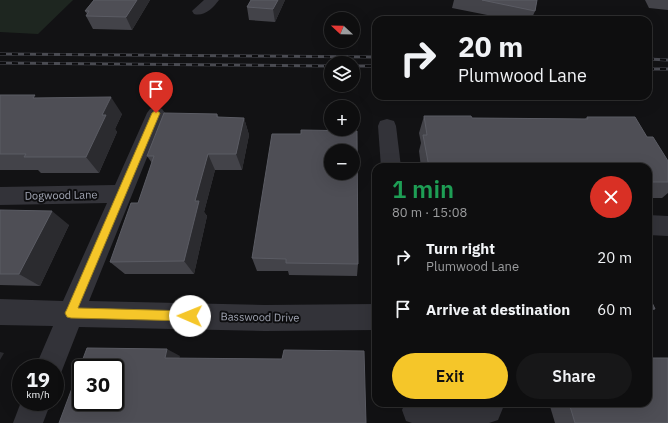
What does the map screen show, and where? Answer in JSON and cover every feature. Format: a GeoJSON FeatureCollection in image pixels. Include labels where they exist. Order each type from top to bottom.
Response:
{"type":"FeatureCollection","features":[{"type":"Feature","properties":{"kind":"street"},"geometry":{"type":"LineString","coordinates":[[199,11],[212,0]]}},
{"type":"Feature","properties":{"kind":"street"},"geometry":{"type":"LineString","coordinates":[[53,359],[156,113]]}},
{"type":"Feature","properties":{"kind":"street"},"geometry":{"type":"LineString","coordinates":[[387,126],[391,163]]}},
{"type":"Feature","properties":{"kind":"street","name":"Dogwood Lane"},"geometry":{"type":"LineString","coordinates":[[0,196],[121,194]]}},
{"type":"Feature","properties":{"kind":"street"},"geometry":{"type":"LineString","coordinates":[[652,225],[668,226]]}},
{"type":"Feature","properties":{"kind":"street","name":"Basswood Drive"},"geometry":{"type":"LineString","coordinates":[[0,312],[265,318],[372,317]]}},
{"type":"Feature","properties":{"kind":"street"},"geometry":{"type":"LineString","coordinates":[[417,412],[463,417],[487,409],[488,407]]}},
{"type":"Feature","properties":{"kind":"street"},"geometry":{"type":"LineString","coordinates":[[28,423],[33,411]]}},
{"type":"Feature","properties":{"kind":"shaded area"},"geometry":{"type":"Polygon","coordinates":[[[0,0],[73,0],[38,34],[0,32],[0,0]]]}},
{"type":"Feature","properties":{"kind":"building"},"geometry":{"type":"Polygon","coordinates":[[[94,0],[137,0],[126,17],[86,16],[89,11],[85,11],[94,0]]]}},
{"type":"Feature","properties":{"kind":"building"},"geometry":{"type":"Polygon","coordinates":[[[251,0],[278,0],[273,9],[247,7],[251,0]]]}},
{"type":"Feature","properties":{"kind":"building"},"geometry":{"type":"Polygon","coordinates":[[[482,0],[537,0],[535,11],[482,0]]]}},
{"type":"Feature","properties":{"kind":"building"},"geometry":{"type":"Polygon","coordinates":[[[0,95],[35,95],[33,98],[111,97],[102,115],[106,115],[86,157],[24,157],[26,154],[0,154],[0,95]]]}},
{"type":"Feature","properties":{"kind":"building"},"geometry":{"type":"Polygon","coordinates":[[[164,113],[217,114],[217,117],[244,118],[236,154],[208,154],[195,201],[199,201],[184,261],[110,262],[131,203],[138,203],[154,156],[147,156],[164,113]]]}},
{"type":"Feature","properties":{"kind":"building"},"geometry":{"type":"Polygon","coordinates":[[[424,116],[588,119],[587,117],[635,117],[647,137],[653,137],[668,161],[668,182],[652,182],[652,163],[428,163],[423,135],[427,135],[424,116]]]}},
{"type":"Feature","properties":{"kind":"building"},"geometry":{"type":"Polygon","coordinates":[[[301,130],[324,130],[324,136],[357,136],[357,144],[324,144],[324,180],[357,180],[358,264],[286,263],[286,259],[252,258],[272,134],[301,134],[301,130]]]}},
{"type":"Feature","properties":{"kind":"building"},"geometry":{"type":"Polygon","coordinates":[[[0,210],[52,211],[19,274],[0,274],[0,210]]]}},
{"type":"Feature","properties":{"kind":"building"},"geometry":{"type":"Polygon","coordinates":[[[87,348],[167,349],[165,358],[282,359],[284,350],[364,351],[366,423],[59,423],[72,388],[72,411],[124,411],[124,359],[83,359],[87,348]]]}},
{"type":"Feature","properties":{"kind":"building"},"geometry":{"type":"Polygon","coordinates":[[[652,358],[668,358],[668,423],[575,423],[570,407],[652,407],[652,358]]]}},
{"type":"Feature","properties":{"kind":"railway"},"geometry":{"type":"LineString","coordinates":[[0,54],[372,57]]}},
{"type":"Feature","properties":{"kind":"railway"},"geometry":{"type":"LineString","coordinates":[[652,59],[668,60]]}},
{"type":"Feature","properties":{"kind":"railway"},"geometry":{"type":"LineString","coordinates":[[0,63],[324,66]]}},
{"type":"Feature","properties":{"kind":"railway"},"geometry":{"type":"LineString","coordinates":[[360,66],[372,66]]}},
{"type":"Feature","properties":{"kind":"railway"},"geometry":{"type":"LineString","coordinates":[[652,69],[668,69]]}},
{"type":"Feature","properties":{"kind":"route"},"geometry":{"type":"LineString","coordinates":[[156,113],[71,313],[190,316]]}}]}
